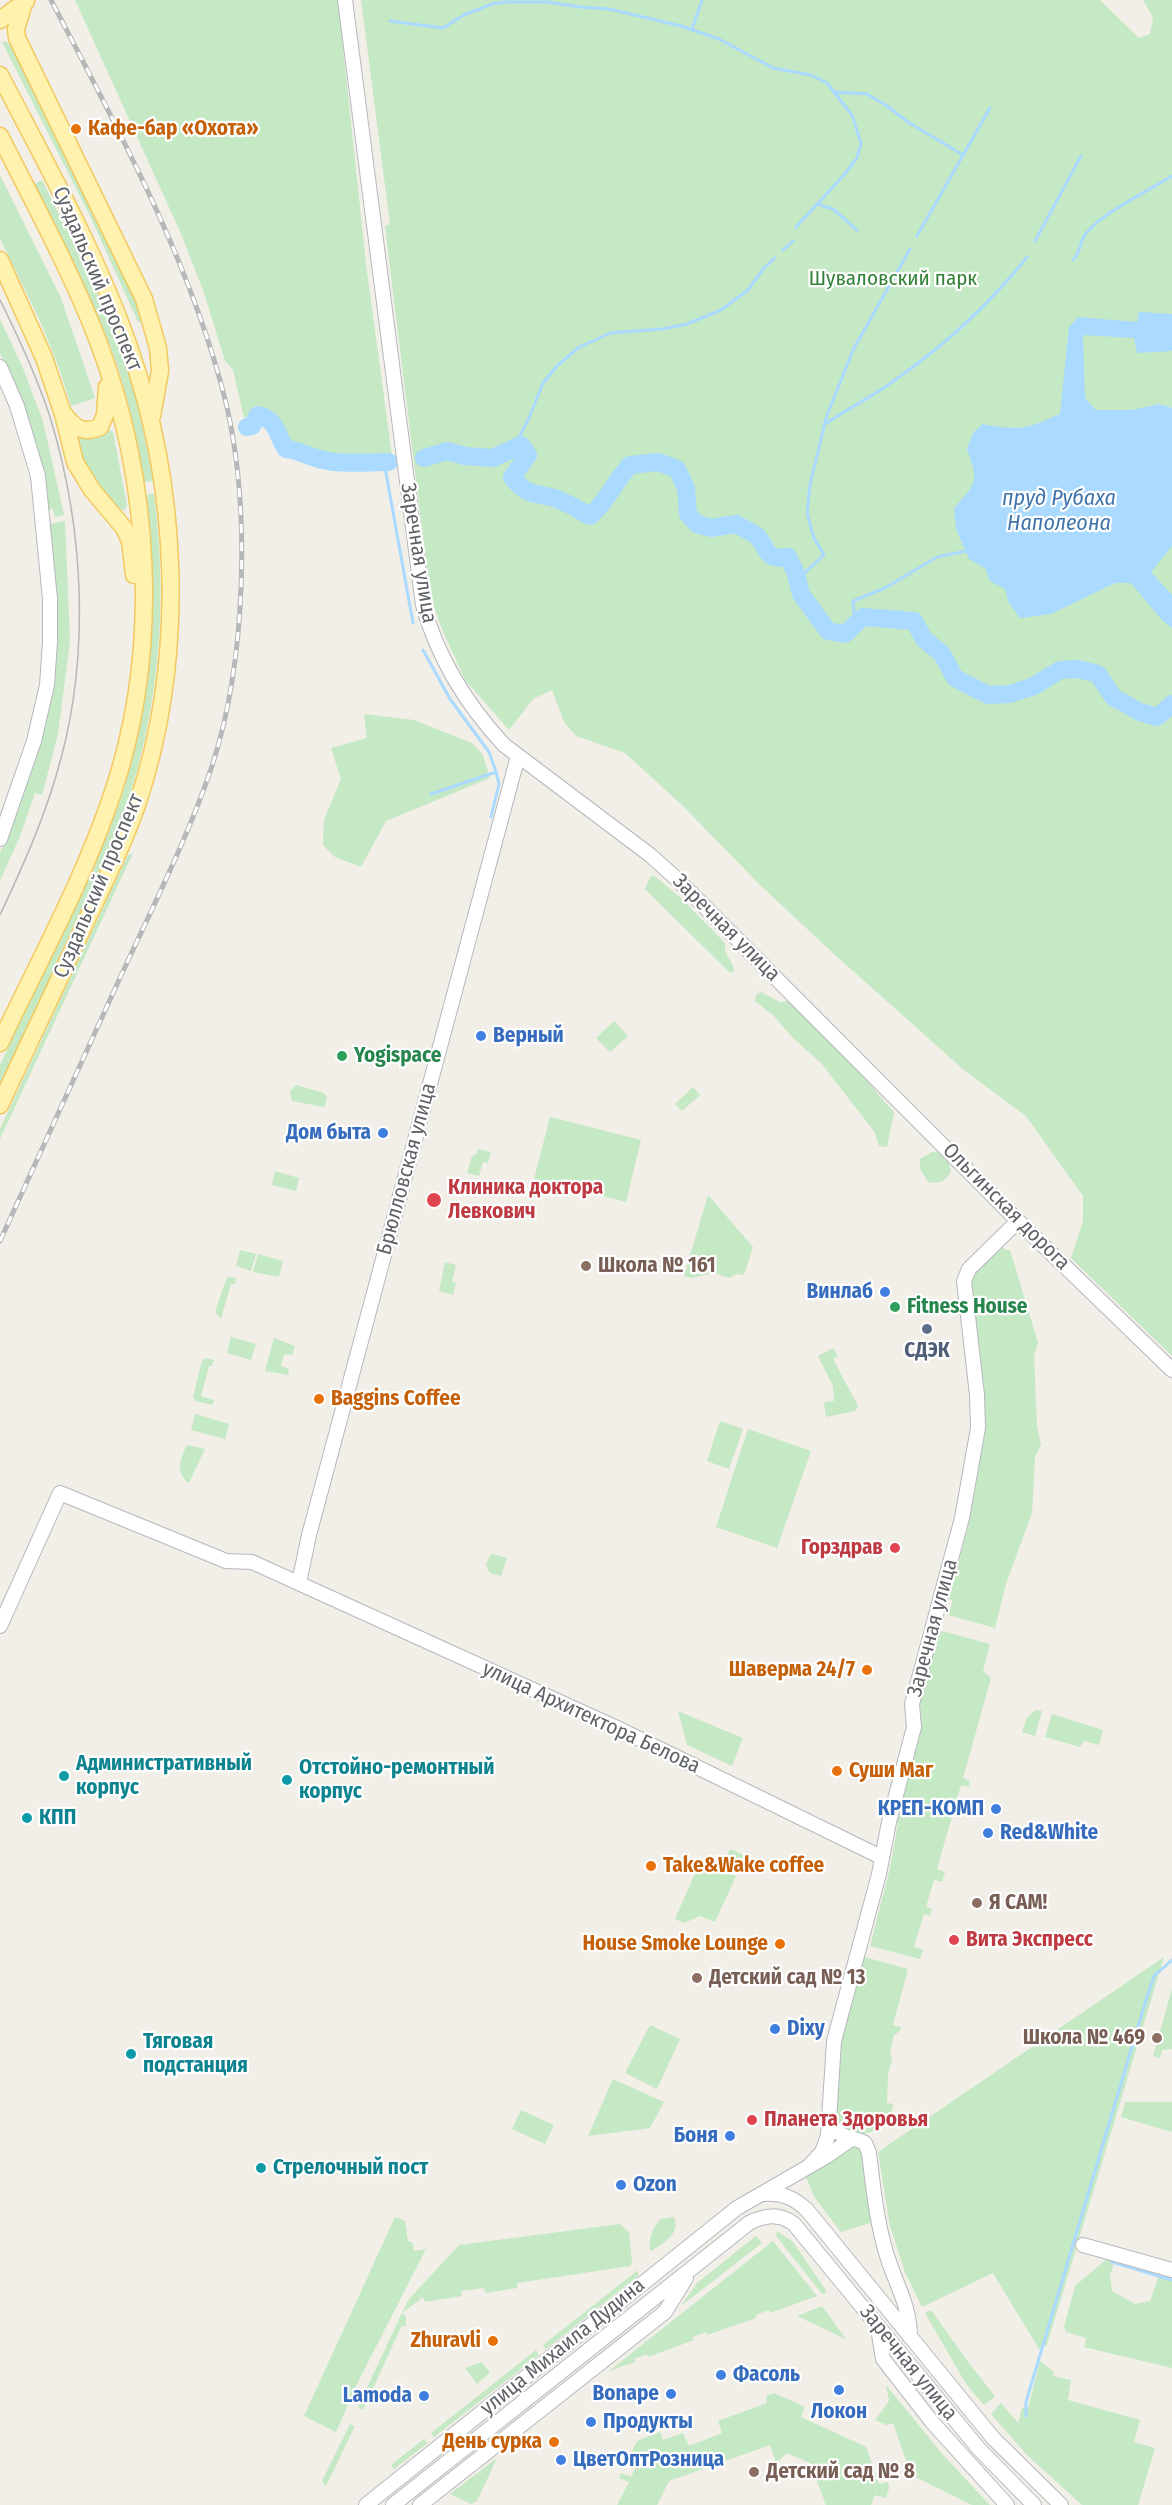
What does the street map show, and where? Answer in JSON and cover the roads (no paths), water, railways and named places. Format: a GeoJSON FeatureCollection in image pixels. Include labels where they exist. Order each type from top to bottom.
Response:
{"type":"FeatureCollection","features":[{"type":"Feature","properties":{"kind":"main road"},"geometry":{"type":"LineString","coordinates":[[0,20],[26,1]]}},
{"type":"Feature","properties":{"kind":"main road"},"geometry":{"type":"LineString","coordinates":[[26,1],[16,29],[17,38],[134,276],[153,324],[160,371],[151,420]]}},
{"type":"Feature","properties":{"kind":"main road","name":"Суздальский проспект"},"geometry":{"type":"LineString","coordinates":[[0,75],[52,174],[115,310],[140,378],[151,420],[165,508],[170,597],[164,681],[149,763],[120,848],[0,1105]]}},
{"type":"Feature","properties":{"kind":"main road","name":"Суздальский проспект"},"geometry":{"type":"LineString","coordinates":[[0,136],[79,297],[98,342],[107,371],[120,416],[140,511],[144,608],[140,662],[131,724],[114,789],[93,846],[0,1044]]}},
{"type":"Feature","properties":{"kind":"main road"},"geometry":{"type":"LineString","coordinates":[[0,261],[44,358],[82,476],[115,515],[130,541],[133,568],[144,608]]}},
{"type":"Feature","properties":{"kind":"main road"},"geometry":{"type":"LineString","coordinates":[[63,414],[72,426],[79,429],[86,431],[100,427],[105,416],[107,371]]}},
{"type":"Feature","properties":{"kind":"street","name":"Заречная улица"},"geometry":{"type":"LineString","coordinates":[[345,0],[423,605],[443,662],[485,724],[518,756],[650,855],[841,1042]]}},
{"type":"Feature","properties":{"kind":"street"},"geometry":{"type":"LineString","coordinates":[[0,367],[17,406],[38,476],[44,525],[50,632],[48,674],[43,708],[19,790],[0,839]]}},
{"type":"Feature","properties":{"kind":"street","name":"Брюлловская улица"},"geometry":{"type":"LineString","coordinates":[[299,1583],[309,1534],[518,756]]}},
{"type":"Feature","properties":{"kind":"street","name":"Ольгинская дорога"},"geometry":{"type":"LineString","coordinates":[[841,1042],[1018,1221],[1172,1371]]}},
{"type":"Feature","properties":{"kind":"street","name":"Заречная улица"},"geometry":{"type":"LineString","coordinates":[[809,2166],[822,2152],[828,2136],[834,2041],[914,1727],[912,1704],[962,1518],[978,1428],[977,1395],[964,1281],[969,1269],[1018,1221]]}},
{"type":"Feature","properties":{"kind":"street","name":"улица Архитектора Белова"},"geometry":{"type":"LineString","coordinates":[[0,1626],[60,1493],[226,1561],[252,1562],[615,1727],[882,1857]]}},
{"type":"Feature","properties":{"kind":"street","name":"Заречная улица"},"geometry":{"type":"LineString","coordinates":[[830,2121],[833,2129],[850,2140],[865,2143],[869,2153],[880,2230],[910,2317],[910,2337]]}},
{"type":"Feature","properties":{"kind":"street","name":"улица Михаила Дудина"},"geometry":{"type":"LineString","coordinates":[[366,2505],[737,2208],[850,2140]]}},
{"type":"Feature","properties":{"kind":"street","name":"Заречная улица"},"geometry":{"type":"LineString","coordinates":[[763,2194],[778,2193],[798,2201],[993,2438],[1061,2505]]}},
{"type":"Feature","properties":{"kind":"street","name":"улица Михаила Дудина"},"geometry":{"type":"LineString","coordinates":[[393,2505],[749,2223],[760,2217],[785,2218]]}},
{"type":"Feature","properties":{"kind":"street","name":"Заречная улица"},"geometry":{"type":"LineString","coordinates":[[785,2218],[794,2224],[979,2450],[1034,2505]]}},
{"type":"Feature","properties":{"kind":"street"},"geometry":{"type":"LineString","coordinates":[[1083,2245],[1172,2270]]}},
{"type":"Feature","properties":{"kind":"street"},"geometry":{"type":"LineString","coordinates":[[420,2505],[665,2312],[690,2271]]}},
{"type":"Feature","properties":{"kind":"street"},"geometry":{"type":"LineString","coordinates":[[877,2326],[883,2359],[932,2422],[1007,2505]]}},
{"type":"Feature","properties":{"kind":"water","name":"пруд Рубаха Наполеона"},"geometry":{"type":"Polygon","coordinates":[[[1139,312],[1172,314],[1172,351],[1137,353],[1134,338],[1083,335],[1085,398],[1096,410],[1132,410],[1159,404],[1172,408],[1172,546],[1151,572],[1172,595],[1172,628],[1161,619],[1131,583],[1115,583],[1051,614],[1020,618],[1009,603],[1005,589],[990,581],[985,568],[969,559],[956,529],[954,508],[974,481],[973,468],[967,449],[973,433],[983,424],[1006,428],[1023,427],[1060,414],[1069,327],[1078,317],[1137,322],[1139,312]]]}},
{"type":"Feature","properties":{"kind":"waterway"},"geometry":{"type":"LineString","coordinates":[[692,29],[702,0]]}},
{"type":"Feature","properties":{"kind":"waterway"},"geometry":{"type":"LineString","coordinates":[[390,21],[443,28],[464,15],[492,4],[505,2],[547,2],[609,9],[681,26],[719,39],[773,68],[811,75],[827,83],[852,115],[861,143],[857,158],[844,175],[796,227]]}},
{"type":"Feature","properties":{"kind":"waterway"},"geometry":{"type":"LineString","coordinates":[[835,92],[867,94],[963,155],[990,108],[917,236]]}},
{"type":"Feature","properties":{"kind":"waterway"},"geometry":{"type":"LineString","coordinates":[[1035,241],[1081,156]]}},
{"type":"Feature","properties":{"kind":"waterway"},"geometry":{"type":"LineString","coordinates":[[1073,260],[1083,238],[1101,219],[1172,176]]}},
{"type":"Feature","properties":{"kind":"waterway"},"geometry":{"type":"LineString","coordinates":[[817,204],[833,209],[857,230]]}},
{"type":"Feature","properties":{"kind":"waterway"},"geometry":{"type":"LineString","coordinates":[[783,250],[793,241]]}},
{"type":"Feature","properties":{"kind":"waterway"},"geometry":{"type":"LineString","coordinates":[[797,580],[824,555],[814,538],[807,513],[810,485],[826,418],[853,350],[910,249]]}},
{"type":"Feature","properties":{"kind":"waterway"},"geometry":{"type":"LineString","coordinates":[[825,424],[887,386],[931,353],[982,308],[1027,257]]}},
{"type":"Feature","properties":{"kind":"waterway"},"geometry":{"type":"LineString","coordinates":[[513,449],[543,383],[557,366],[578,348],[610,333],[662,329],[687,324],[721,310],[748,290],[764,268],[775,258]]}},
{"type":"Feature","properties":{"kind":"waterway"},"geometry":{"type":"LineString","coordinates":[[247,427],[252,426],[258,415],[265,417],[273,424],[286,449],[331,462],[389,462]]}},
{"type":"Feature","properties":{"kind":"waterway"},"geometry":{"type":"LineString","coordinates":[[424,458],[447,451],[465,456],[493,458],[521,445],[528,455],[512,477],[518,484],[529,492],[559,500],[590,516],[630,465],[658,462],[677,469],[686,488],[688,514],[697,524],[711,528],[736,524],[758,537],[772,556],[788,557],[795,571],[801,594],[828,631],[845,634],[863,617],[914,621],[924,639],[942,654],[955,678],[988,695],[1010,694],[1034,686],[1060,670],[1078,669],[1098,674],[1113,697],[1140,712],[1157,717],[1172,704]]}},
{"type":"Feature","properties":{"kind":"waterway"},"geometry":{"type":"LineString","coordinates":[[384,462],[413,623]]}},
{"type":"Feature","properties":{"kind":"waterway"},"geometry":{"type":"LineString","coordinates":[[855,625],[853,601],[885,588],[937,557],[966,551]]}},
{"type":"Feature","properties":{"kind":"waterway"},"geometry":{"type":"LineString","coordinates":[[423,650],[450,699],[489,752],[496,772]]}},
{"type":"Feature","properties":{"kind":"waterway"},"geometry":{"type":"LineString","coordinates":[[431,794],[496,772],[499,784],[491,817]]}},
{"type":"Feature","properties":{"kind":"waterway"},"geometry":{"type":"LineString","coordinates":[[1026,2416],[1026,2402],[1145,2003],[1154,1976],[1172,1960]]}},
{"type":"Feature","properties":{"kind":"waterway"},"geometry":{"type":"LineString","coordinates":[[1112,2262],[1172,2280]]}},
{"type":"Feature","properties":{"kind":"tram line"},"geometry":{"type":"LineString","coordinates":[[0,300],[39,387],[62,460],[77,551],[79,596],[79,642],[75,688],[67,733],[44,812],[0,915]]}},
{"type":"Feature","properties":{"kind":"railway"},"geometry":{"type":"LineString","coordinates":[[0,1241],[168,874],[192,820],[212,766],[232,680],[241,585],[242,537],[234,445],[226,403],[211,351],[194,299],[150,197],[51,0]]}},
{"type":"Feature","properties":{"kind":"place","name":"Кафе-бар «Охота»"},"geometry":{"type":"Point","coordinates":[76,129]}},
{"type":"Feature","properties":{"kind":"place","name":"Верный"},"geometry":{"type":"Point","coordinates":[481,1036]}},
{"type":"Feature","properties":{"kind":"place","name":"Yogispace"},"geometry":{"type":"Point","coordinates":[342,1056]}},
{"type":"Feature","properties":{"kind":"place","name":"Дом быта"},"geometry":{"type":"Point","coordinates":[383,1133]}},
{"type":"Feature","properties":{"kind":"place","name":"Клиника доктора Левкович"},"geometry":{"type":"Point","coordinates":[434,1200]}},
{"type":"Feature","properties":{"kind":"place","name":"Школа № 161"},"geometry":{"type":"Point","coordinates":[586,1266]}},
{"type":"Feature","properties":{"kind":"place","name":"Винлаб"},"geometry":{"type":"Point","coordinates":[885,1292]}},
{"type":"Feature","properties":{"kind":"place","name":"Fitness House"},"geometry":{"type":"Point","coordinates":[895,1307]}},
{"type":"Feature","properties":{"kind":"place","name":"СДЭК"},"geometry":{"type":"Point","coordinates":[927,1329]}},
{"type":"Feature","properties":{"kind":"place","name":"Baggins Coffee"},"geometry":{"type":"Point","coordinates":[319,1399]}},
{"type":"Feature","properties":{"kind":"place","name":"Горздрав"},"geometry":{"type":"Point","coordinates":[895,1548]}},
{"type":"Feature","properties":{"kind":"place","name":"Шаверма 24/7"},"geometry":{"type":"Point","coordinates":[867,1670]}},
{"type":"Feature","properties":{"kind":"place","name":"Суши Маг"},"geometry":{"type":"Point","coordinates":[837,1771]}},
{"type":"Feature","properties":{"kind":"place","name":"Административный корпус"},"geometry":{"type":"Point","coordinates":[64,1776]}},
{"type":"Feature","properties":{"kind":"place","name":"Отстойно-ремонтный корпус"},"geometry":{"type":"Point","coordinates":[287,1780]}},
{"type":"Feature","properties":{"kind":"place","name":"КРЕП-КОМП"},"geometry":{"type":"Point","coordinates":[996,1809]}},
{"type":"Feature","properties":{"kind":"place","name":"КПП"},"geometry":{"type":"Point","coordinates":[27,1818]}},
{"type":"Feature","properties":{"kind":"place","name":"Red&White"},"geometry":{"type":"Point","coordinates":[988,1833]}},
{"type":"Feature","properties":{"kind":"place","name":"Take&Wake coffee"},"geometry":{"type":"Point","coordinates":[651,1866]}},
{"type":"Feature","properties":{"kind":"place","name":"Я САМ!"},"geometry":{"type":"Point","coordinates":[977,1903]}},
{"type":"Feature","properties":{"kind":"place","name":"Вита Экспресс"},"geometry":{"type":"Point","coordinates":[954,1940]}},
{"type":"Feature","properties":{"kind":"place","name":"House Smoke Lounge"},"geometry":{"type":"Point","coordinates":[780,1944]}},
{"type":"Feature","properties":{"kind":"place","name":"Детский сад № 13"},"geometry":{"type":"Point","coordinates":[697,1978]}},
{"type":"Feature","properties":{"kind":"place","name":"Dixy"},"geometry":{"type":"Point","coordinates":[775,2029]}},
{"type":"Feature","properties":{"kind":"place","name":"Школа № 469"},"geometry":{"type":"Point","coordinates":[1157,2038]}},
{"type":"Feature","properties":{"kind":"place","name":"Тяговая подстанция"},"geometry":{"type":"Point","coordinates":[131,2054]}},
{"type":"Feature","properties":{"kind":"place","name":"Планета Здоровья"},"geometry":{"type":"Point","coordinates":[752,2120]}},
{"type":"Feature","properties":{"kind":"place","name":"Боня"},"geometry":{"type":"Point","coordinates":[730,2136]}},
{"type":"Feature","properties":{"kind":"place","name":"Стрелочный пост"},"geometry":{"type":"Point","coordinates":[261,2168]}},
{"type":"Feature","properties":{"kind":"place","name":"Ozon"},"geometry":{"type":"Point","coordinates":[621,2185]}},
{"type":"Feature","properties":{"kind":"place","name":"Zhuravli"},"geometry":{"type":"Point","coordinates":[493,2341]}},
{"type":"Feature","properties":{"kind":"place","name":"Фасоль"},"geometry":{"type":"Point","coordinates":[721,2375]}},
{"type":"Feature","properties":{"kind":"place","name":"Локон"},"geometry":{"type":"Point","coordinates":[839,2390]}},
{"type":"Feature","properties":{"kind":"place","name":"Bonape"},"geometry":{"type":"Point","coordinates":[671,2394]}},
{"type":"Feature","properties":{"kind":"place","name":"Lamoda"},"geometry":{"type":"Point","coordinates":[424,2396]}},
{"type":"Feature","properties":{"kind":"place","name":"Продукты"},"geometry":{"type":"Point","coordinates":[591,2422]}},
{"type":"Feature","properties":{"kind":"place","name":"День сурка"},"geometry":{"type":"Point","coordinates":[554,2442]}},
{"type":"Feature","properties":{"kind":"place","name":"ЦветОптРозница"},"geometry":{"type":"Point","coordinates":[561,2460]}},
{"type":"Feature","properties":{"kind":"place","name":"Детский сад № 8"},"geometry":{"type":"Point","coordinates":[754,2472]}},
{"type":"Feature","properties":{"kind":"park label","name":"Шуваловский парк"},"geometry":{"type":"Point","coordinates":[893,279]}}]}
